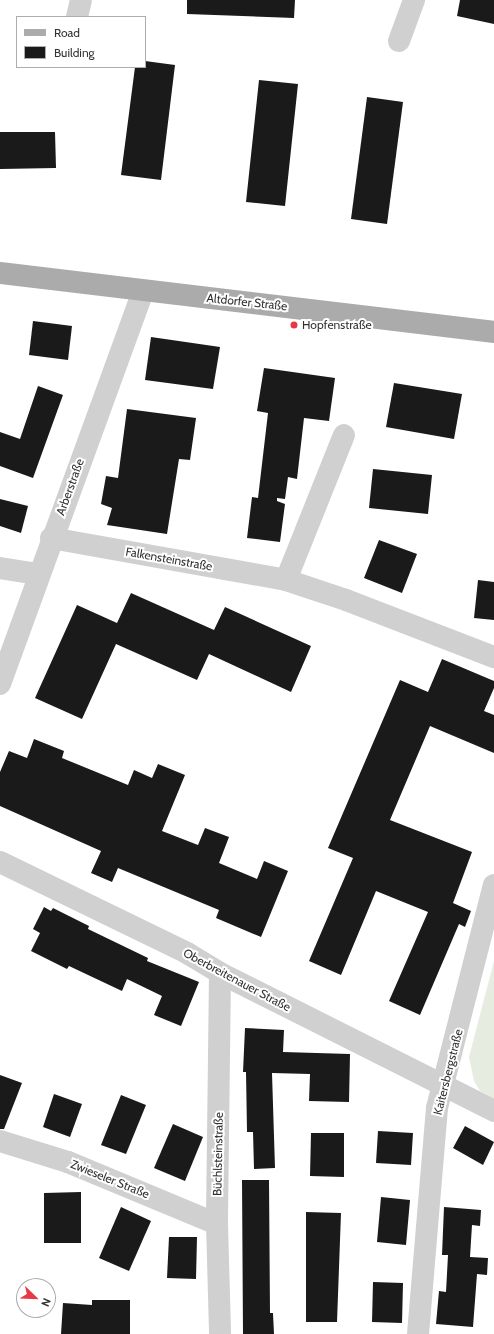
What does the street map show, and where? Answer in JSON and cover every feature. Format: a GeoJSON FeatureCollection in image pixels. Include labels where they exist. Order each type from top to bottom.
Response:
{"type":"FeatureCollection","features":[{"type":"Feature","properties":{"kind":"main road","name":"Altdorfer Straße"},"geometry":{"type":"LineString","coordinates":[[0,273],[88,282],[143,292],[494,332]]}},
{"type":"Feature","properties":{"kind":"street"},"geometry":{"type":"LineString","coordinates":[[77,16],[81,0]]}},
{"type":"Feature","properties":{"kind":"street"},"geometry":{"type":"LineString","coordinates":[[399,41],[414,0]]}},
{"type":"Feature","properties":{"kind":"street","name":"Arberstraße"},"geometry":{"type":"LineString","coordinates":[[0,684],[51,538],[143,292]]}},
{"type":"Feature","properties":{"kind":"street"},"geometry":{"type":"LineString","coordinates":[[286,580],[344,435]]}},
{"type":"Feature","properties":{"kind":"street","name":"Falkensteinstraße"},"geometry":{"type":"LineString","coordinates":[[51,538],[286,580],[346,600],[494,657]]}},
{"type":"Feature","properties":{"kind":"street"},"geometry":{"type":"LineString","coordinates":[[0,568],[39,574]]}},
{"type":"Feature","properties":{"kind":"street","name":"Oberbreitenauer Straße"},"geometry":{"type":"LineString","coordinates":[[0,862],[187,953],[220,973],[494,1111]]}},
{"type":"Feature","properties":{"kind":"street","name":"Kaitersbergstraße"},"geometry":{"type":"LineString","coordinates":[[418,1334],[437,1108],[444,1086],[494,885]]}},
{"type":"Feature","properties":{"kind":"street","name":"Büchlsteinstraße"},"geometry":{"type":"LineString","coordinates":[[220,973],[217,1224],[220,1334]]}},
{"type":"Feature","properties":{"kind":"street","name":"Zwieseler Straße"},"geometry":{"type":"LineString","coordinates":[[0,1141],[68,1162],[217,1224]]}},
{"type":"Feature","properties":{"kind":"shaded area"},"geometry":{"type":"Polygon","coordinates":[[[494,961],[494,1099],[480,1091],[474,1081],[469,1057],[494,961]]]}},
{"type":"Feature","properties":{"kind":"building"},"geometry":{"type":"Polygon","coordinates":[[[187,0],[295,0],[294,18],[187,14],[187,0]]]}},
{"type":"Feature","properties":{"kind":"building"},"geometry":{"type":"Polygon","coordinates":[[[460,0],[494,0],[494,24],[457,16],[460,0]]]}},
{"type":"Feature","properties":{"kind":"building"},"geometry":{"type":"Polygon","coordinates":[[[146,61],[175,65],[161,180],[121,175],[135,68],[146,68],[146,61]]]}},
{"type":"Feature","properties":{"kind":"building"},"geometry":{"type":"Polygon","coordinates":[[[259,80],[298,84],[285,206],[246,202],[259,80]]]}},
{"type":"Feature","properties":{"kind":"building"},"geometry":{"type":"Polygon","coordinates":[[[367,97],[403,102],[387,224],[351,219],[367,97]]]}},
{"type":"Feature","properties":{"kind":"building"},"geometry":{"type":"Polygon","coordinates":[[[0,132],[55,132],[56,168],[0,169],[0,132]]]}},
{"type":"Feature","properties":{"kind":"building"},"geometry":{"type":"Polygon","coordinates":[[[33,321],[72,326],[68,360],[29,355],[33,321]]]}},
{"type":"Feature","properties":{"kind":"building"},"geometry":{"type":"Polygon","coordinates":[[[151,337],[220,347],[213,389],[145,380],[151,337]]]}},
{"type":"Feature","properties":{"kind":"building"},"geometry":{"type":"Polygon","coordinates":[[[264,368],[335,378],[329,421],[304,418],[297,479],[288,477],[285,499],[277,498],[277,501],[285,504],[280,542],[247,538],[252,497],[258,498],[268,413],[257,411],[264,368]]]}},
{"type":"Feature","properties":{"kind":"building"},"geometry":{"type":"Polygon","coordinates":[[[394,383],[462,394],[454,439],[386,427],[394,383]]]}},
{"type":"Feature","properties":{"kind":"building"},"geometry":{"type":"Polygon","coordinates":[[[38,386],[63,395],[33,478],[0,466],[0,432],[20,439],[38,386]]]}},
{"type":"Feature","properties":{"kind":"building"},"geometry":{"type":"Polygon","coordinates":[[[127,409],[196,418],[190,460],[179,459],[167,534],[107,525],[112,508],[101,504],[106,476],[118,478],[127,409]]]}},
{"type":"Feature","properties":{"kind":"building"},"geometry":{"type":"Polygon","coordinates":[[[373,469],[432,475],[428,514],[369,508],[373,469]]]}},
{"type":"Feature","properties":{"kind":"building"},"geometry":{"type":"Polygon","coordinates":[[[0,499],[28,506],[21,533],[0,526],[0,499]]]}},
{"type":"Feature","properties":{"kind":"building"},"geometry":{"type":"Polygon","coordinates":[[[379,540],[417,554],[402,593],[364,578],[379,540]]]}},
{"type":"Feature","properties":{"kind":"building"},"geometry":{"type":"Polygon","coordinates":[[[478,580],[494,582],[494,620],[474,618],[478,580]]]}},
{"type":"Feature","properties":{"kind":"building"},"geometry":{"type":"Polygon","coordinates":[[[131,593],[214,630],[225,607],[311,646],[291,692],[209,654],[197,680],[116,644],[82,719],[35,698],[77,605],[117,623],[131,593]]]}},
{"type":"Feature","properties":{"kind":"building"},"geometry":{"type":"Polygon","coordinates":[[[442,659],[494,681],[494,688],[484,711],[494,715],[494,753],[430,726],[390,820],[472,852],[453,903],[471,911],[465,927],[459,924],[420,1015],[389,1001],[428,912],[376,891],[341,975],[309,961],[353,858],[328,848],[400,680],[428,692],[442,659]]]}},
{"type":"Feature","properties":{"kind":"building"},"geometry":{"type":"Polygon","coordinates":[[[34,739],[64,751],[62,758],[128,785],[134,770],[152,778],[158,764],[185,775],[162,831],[198,845],[205,828],[229,837],[219,863],[257,879],[264,861],[288,871],[261,937],[216,918],[219,910],[118,868],[112,882],[91,873],[101,851],[0,806],[0,772],[9,751],[27,758],[34,739]]]}},
{"type":"Feature","properties":{"kind":"building"},"geometry":{"type":"Polygon","coordinates":[[[44,907],[51,911],[53,908],[89,926],[88,929],[148,958],[147,961],[199,982],[181,1026],[154,1015],[162,996],[127,979],[122,991],[69,966],[67,969],[31,951],[40,933],[33,929],[44,907]]]}},
{"type":"Feature","properties":{"kind":"building"},"geometry":{"type":"Polygon","coordinates":[[[245,1028],[284,1030],[283,1052],[350,1054],[349,1102],[309,1101],[310,1074],[272,1073],[275,1168],[254,1169],[253,1132],[247,1132],[246,1072],[243,1072],[245,1028]]]}},
{"type":"Feature","properties":{"kind":"building"},"geometry":{"type":"Polygon","coordinates":[[[0,1075],[22,1083],[4,1129],[0,1129],[0,1075]]]}},
{"type":"Feature","properties":{"kind":"building"},"geometry":{"type":"Polygon","coordinates":[[[54,1094],[82,1104],[70,1137],[43,1127],[54,1094]]]}},
{"type":"Feature","properties":{"kind":"building"},"geometry":{"type":"Polygon","coordinates":[[[121,1095],[146,1105],[126,1154],[101,1145],[121,1095]]]}},
{"type":"Feature","properties":{"kind":"building"},"geometry":{"type":"Polygon","coordinates":[[[173,1124],[203,1137],[185,1181],[154,1168],[173,1124]]]}},
{"type":"Feature","properties":{"kind":"building"},"geometry":{"type":"Polygon","coordinates":[[[465,1126],[494,1142],[483,1165],[453,1148],[465,1126]]]}},
{"type":"Feature","properties":{"kind":"building"},"geometry":{"type":"Polygon","coordinates":[[[378,1131],[413,1133],[411,1165],[376,1163],[378,1131]]]}},
{"type":"Feature","properties":{"kind":"building"},"geometry":{"type":"Polygon","coordinates":[[[311,1133],[344,1133],[344,1177],[310,1176],[311,1133]]]}},
{"type":"Feature","properties":{"kind":"building"},"geometry":{"type":"Polygon","coordinates":[[[242,1180],[269,1180],[270,1313],[273,1313],[274,1334],[243,1334],[242,1180]]]}},
{"type":"Feature","properties":{"kind":"building"},"geometry":{"type":"Polygon","coordinates":[[[81,1192],[81,1243],[44,1243],[44,1193],[81,1192]]]}},
{"type":"Feature","properties":{"kind":"building"},"geometry":{"type":"Polygon","coordinates":[[[381,1197],[410,1200],[406,1245],[377,1242],[381,1197]]]}},
{"type":"Feature","properties":{"kind":"building"},"geometry":{"type":"Polygon","coordinates":[[[121,1207],[151,1221],[129,1271],[99,1258],[121,1207]]]}},
{"type":"Feature","properties":{"kind":"building"},"geometry":{"type":"Polygon","coordinates":[[[444,1207],[481,1210],[480,1226],[472,1225],[470,1257],[488,1258],[487,1275],[477,1274],[473,1327],[436,1324],[439,1291],[446,1292],[448,1255],[442,1255],[444,1207]]]}},
{"type":"Feature","properties":{"kind":"building"},"geometry":{"type":"Polygon","coordinates":[[[306,1212],[341,1213],[337,1322],[306,1322],[306,1212]]]}},
{"type":"Feature","properties":{"kind":"building"},"geometry":{"type":"Polygon","coordinates":[[[169,1237],[197,1237],[196,1279],[167,1278],[169,1237]]]}},
{"type":"Feature","properties":{"kind":"building"},"geometry":{"type":"Polygon","coordinates":[[[373,1282],[403,1283],[402,1323],[372,1322],[373,1282]]]}},
{"type":"Feature","properties":{"kind":"building"},"geometry":{"type":"Polygon","coordinates":[[[92,1300],[130,1300],[130,1334],[61,1334],[63,1303],[92,1305],[92,1300]]]}},
{"type":"Feature","properties":{"kind":"place","name":"Hopfenstraße"},"geometry":{"type":"Point","coordinates":[294,325]}}]}
